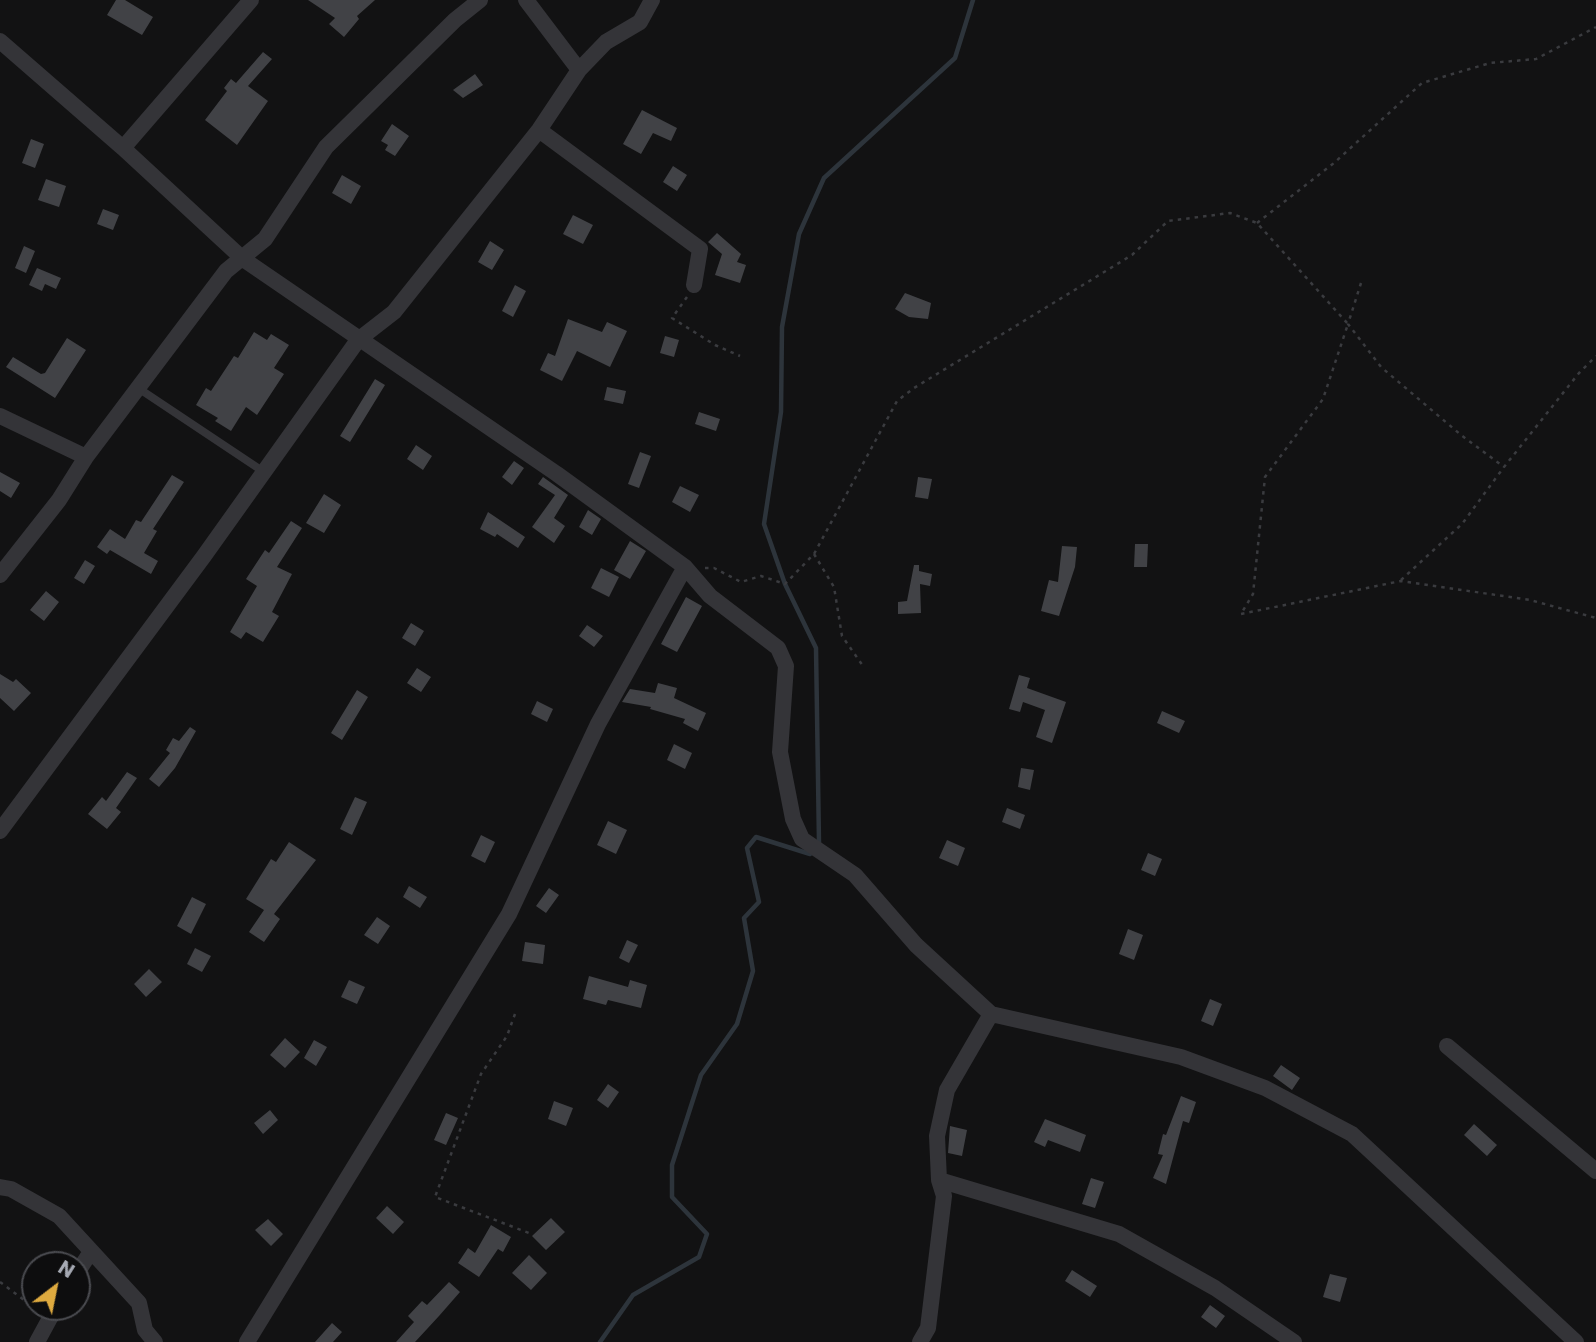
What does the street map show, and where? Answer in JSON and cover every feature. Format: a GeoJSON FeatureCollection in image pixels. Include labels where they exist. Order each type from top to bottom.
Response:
{"type":"FeatureCollection","features":[{"type":"Feature","properties":{"kind":"street"},"geometry":{"type":"LineString","coordinates":[[123,148],[251,0]]}},
{"type":"Feature","properties":{"kind":"street"},"geometry":{"type":"LineString","coordinates":[[0,575],[59,500],[86,457],[226,271],[265,239],[326,147],[455,20],[480,0]]}},
{"type":"Feature","properties":{"kind":"street"},"geometry":{"type":"LineString","coordinates":[[526,0],[579,70]]}},
{"type":"Feature","properties":{"kind":"street"},"geometry":{"type":"LineString","coordinates":[[0,831],[358,340],[394,312],[539,130],[579,70],[606,42],[640,22],[652,0]]}},
{"type":"Feature","properties":{"kind":"street"},"geometry":{"type":"LineString","coordinates":[[0,41],[123,148],[243,259],[557,474],[685,567],[709,596],[778,648],[786,666],[780,752],[793,819],[802,839],[855,875],[916,944],[991,1014],[1181,1057],[1265,1088],[1352,1134],[1576,1342]]}},
{"type":"Feature","properties":{"kind":"street"},"geometry":{"type":"LineString","coordinates":[[539,130],[700,249],[694,285]]}},
{"type":"Feature","properties":{"kind":"street"},"geometry":{"type":"LineString","coordinates":[[0,416],[86,457]]}},
{"type":"Feature","properties":{"kind":"street"},"geometry":{"type":"LineString","coordinates":[[247,1342],[509,914],[598,724],[685,567]]}},
{"type":"Feature","properties":{"kind":"street"},"geometry":{"type":"LineString","coordinates":[[920,1342],[928,1328],[944,1196],[939,1180],[937,1136],[947,1090],[991,1014]]}},
{"type":"Feature","properties":{"kind":"street"},"geometry":{"type":"LineString","coordinates":[[1447,1046],[1596,1171]]}},
{"type":"Feature","properties":{"kind":"street"},"geometry":{"type":"LineString","coordinates":[[939,1180],[1119,1234],[1215,1288],[1294,1342]]}},
{"type":"Feature","properties":{"kind":"street"},"geometry":{"type":"LineString","coordinates":[[0,1187],[11,1189],[59,1216],[89,1251]]}},
{"type":"Feature","properties":{"kind":"street"},"geometry":{"type":"LineString","coordinates":[[91,1253],[139,1303],[145,1330],[155,1342]]}},
{"type":"Feature","properties":{"kind":"street"},"geometry":{"type":"LineString","coordinates":[[37,1342],[48,1321]]}},
{"type":"Feature","properties":{"kind":"lane"},"geometry":{"type":"LineString","coordinates":[[138,388],[264,472]]}},
{"type":"Feature","properties":{"kind":"path"},"geometry":{"type":"LineString","coordinates":[[1256,223],[1335,163],[1422,83],[1490,63],[1536,59],[1596,27]]}},
{"type":"Feature","properties":{"kind":"path"},"geometry":{"type":"LineString","coordinates":[[685,567],[714,568],[741,582],[761,576],[785,584],[814,554],[897,401],[1132,255],[1168,221],[1230,213],[1256,223],[1348,324],[1381,367],[1461,435],[1504,467]]}},
{"type":"Feature","properties":{"kind":"path"},"geometry":{"type":"LineString","coordinates":[[1361,283],[1323,399],[1265,477],[1254,594],[1241,614],[1401,580],[1530,600],[1596,618]]}},
{"type":"Feature","properties":{"kind":"path"},"geometry":{"type":"LineString","coordinates":[[694,285],[672,318],[715,345],[740,356]]}},
{"type":"Feature","properties":{"kind":"path"},"geometry":{"type":"LineString","coordinates":[[1401,580],[1462,524],[1578,373],[1596,356]]}},
{"type":"Feature","properties":{"kind":"path"},"geometry":{"type":"LineString","coordinates":[[814,554],[834,587],[842,636],[863,666]]}},
{"type":"Feature","properties":{"kind":"path"},"geometry":{"type":"LineString","coordinates":[[515,1014],[507,1036],[481,1074],[435,1197],[529,1233]]}},
{"type":"Feature","properties":{"kind":"path"},"geometry":{"type":"LineString","coordinates":[[0,1282],[21,1298]]}},
{"type":"Feature","properties":{"kind":"building"},"geometry":{"type":"Polygon","coordinates":[[[116,0],[125,0],[153,17],[142,35],[107,15],[116,0]]]}},
{"type":"Feature","properties":{"kind":"building"},"geometry":{"type":"Polygon","coordinates":[[[308,0],[375,0],[357,16],[359,19],[344,37],[329,24],[335,18],[308,0]]]}},
{"type":"Feature","properties":{"kind":"building"},"geometry":{"type":"Polygon","coordinates":[[[263,52],[272,59],[248,86],[268,101],[237,145],[205,120],[227,91],[224,88],[231,79],[236,83],[263,52]]]}},
{"type":"Feature","properties":{"kind":"building"},"geometry":{"type":"Polygon","coordinates":[[[475,74],[483,85],[463,98],[453,90],[475,74]]]}},
{"type":"Feature","properties":{"kind":"building"},"geometry":{"type":"Polygon","coordinates":[[[642,110],[677,128],[671,141],[653,133],[641,154],[623,144],[642,110]]]}},
{"type":"Feature","properties":{"kind":"building"},"geometry":{"type":"Polygon","coordinates":[[[392,124],[409,136],[395,156],[385,150],[388,145],[381,141],[392,124]]]}},
{"type":"Feature","properties":{"kind":"building"},"geometry":{"type":"Polygon","coordinates":[[[31,139],[44,144],[35,168],[22,163],[31,139]]]}},
{"type":"Feature","properties":{"kind":"building"},"geometry":{"type":"Polygon","coordinates":[[[673,166],[687,175],[677,191],[663,182],[673,166]]]}},
{"type":"Feature","properties":{"kind":"building"},"geometry":{"type":"Polygon","coordinates":[[[342,175],[361,186],[351,204],[332,193],[342,175]]]}},
{"type":"Feature","properties":{"kind":"building"},"geometry":{"type":"Polygon","coordinates":[[[46,179],[66,186],[59,207],[38,200],[46,179]]]}},
{"type":"Feature","properties":{"kind":"building"},"geometry":{"type":"Polygon","coordinates":[[[103,209],[119,215],[113,230],[97,224],[103,209]]]}},
{"type":"Feature","properties":{"kind":"building"},"geometry":{"type":"Polygon","coordinates":[[[573,215],[593,225],[583,244],[563,234],[573,215]]]}},
{"type":"Feature","properties":{"kind":"building"},"geometry":{"type":"Polygon","coordinates":[[[717,233],[741,254],[737,262],[746,265],[740,283],[715,275],[722,254],[708,242],[717,233]]]}},
{"type":"Feature","properties":{"kind":"building"},"geometry":{"type":"Polygon","coordinates":[[[490,241],[504,250],[492,270],[478,262],[490,241]]]}},
{"type":"Feature","properties":{"kind":"building"},"geometry":{"type":"Polygon","coordinates":[[[24,246],[35,251],[26,273],[15,268],[24,246]]]}},
{"type":"Feature","properties":{"kind":"building"},"geometry":{"type":"Polygon","coordinates":[[[37,268],[61,278],[56,289],[45,284],[42,291],[29,285],[37,268]]]}},
{"type":"Feature","properties":{"kind":"building"},"geometry":{"type":"Polygon","coordinates":[[[515,285],[526,291],[513,317],[502,311],[515,285]]]}},
{"type":"Feature","properties":{"kind":"building"},"geometry":{"type":"Polygon","coordinates":[[[905,293],[931,303],[928,319],[909,317],[895,309],[905,293]]]}},
{"type":"Feature","properties":{"kind":"building"},"geometry":{"type":"Polygon","coordinates":[[[568,319],[602,332],[607,322],[627,331],[610,367],[577,351],[562,381],[540,370],[548,353],[555,356],[568,319]]]}},
{"type":"Feature","properties":{"kind":"building"},"geometry":{"type":"Polygon","coordinates":[[[254,332],[267,340],[271,334],[289,345],[274,368],[284,374],[257,415],[246,407],[231,431],[215,421],[218,418],[196,405],[206,388],[211,391],[234,356],[238,358],[254,332]]]}},
{"type":"Feature","properties":{"kind":"building"},"geometry":{"type":"Polygon","coordinates":[[[665,336],[679,340],[674,357],[660,353],[665,336]]]}},
{"type":"Feature","properties":{"kind":"building"},"geometry":{"type":"Polygon","coordinates":[[[67,338],[86,350],[55,398],[6,367],[13,357],[41,374],[45,373],[67,338]]]}},
{"type":"Feature","properties":{"kind":"building"},"geometry":{"type":"Polygon","coordinates":[[[375,379],[385,385],[350,442],[340,436],[375,379]]]}},
{"type":"Feature","properties":{"kind":"building"},"geometry":{"type":"Polygon","coordinates":[[[607,387],[626,391],[623,404],[604,400],[607,387]]]}},
{"type":"Feature","properties":{"kind":"building"},"geometry":{"type":"Polygon","coordinates":[[[699,412],[720,419],[716,431],[695,424],[699,412]]]}},
{"type":"Feature","properties":{"kind":"building"},"geometry":{"type":"Polygon","coordinates":[[[416,445],[432,456],[423,470],[407,459],[416,445]]]}},
{"type":"Feature","properties":{"kind":"building"},"geometry":{"type":"Polygon","coordinates":[[[640,452],[651,456],[639,488],[628,484],[640,452]]]}},
{"type":"Feature","properties":{"kind":"building"},"geometry":{"type":"Polygon","coordinates":[[[514,461],[524,468],[512,485],[502,477],[514,461]]]}},
{"type":"Feature","properties":{"kind":"building"},"geometry":{"type":"Polygon","coordinates":[[[0,472],[20,483],[11,498],[0,491],[0,472]]]}},
{"type":"Feature","properties":{"kind":"building"},"geometry":{"type":"Polygon","coordinates":[[[172,475],[184,482],[153,529],[157,531],[144,553],[158,561],[151,574],[110,550],[107,554],[97,547],[110,529],[125,539],[136,520],[141,522],[172,475]]]}},
{"type":"Feature","properties":{"kind":"building"},"geometry":{"type":"Polygon","coordinates":[[[543,477],[568,495],[554,518],[565,526],[554,543],[532,527],[555,495],[538,484],[543,477]]]}},
{"type":"Feature","properties":{"kind":"building"},"geometry":{"type":"Polygon","coordinates":[[[918,477],[932,479],[928,499],[915,497],[918,477]]]}},
{"type":"Feature","properties":{"kind":"building"},"geometry":{"type":"Polygon","coordinates":[[[680,486],[699,495],[690,512],[672,502],[680,486]]]}},
{"type":"Feature","properties":{"kind":"building"},"geometry":{"type":"Polygon","coordinates":[[[324,494],[341,505],[324,533],[306,523],[324,494]]]}},
{"type":"Feature","properties":{"kind":"building"},"geometry":{"type":"Polygon","coordinates":[[[588,510],[601,519],[592,535],[579,527],[588,510]]]}},
{"type":"Feature","properties":{"kind":"building"},"geometry":{"type":"Polygon","coordinates":[[[488,512],[525,537],[518,548],[497,534],[495,537],[480,529],[488,512]]]}},
{"type":"Feature","properties":{"kind":"building"},"geometry":{"type":"Polygon","coordinates":[[[291,521],[302,528],[277,567],[292,574],[272,612],[279,616],[263,642],[246,632],[241,639],[230,632],[257,586],[246,579],[265,550],[269,553],[291,521]]]}},
{"type":"Feature","properties":{"kind":"building"},"geometry":{"type":"Polygon","coordinates":[[[630,541],[646,551],[630,579],[614,570],[630,541]]]}},
{"type":"Feature","properties":{"kind":"building"},"geometry":{"type":"Polygon","coordinates":[[[1135,544],[1148,544],[1147,567],[1134,567],[1135,544]]]}},
{"type":"Feature","properties":{"kind":"building"},"geometry":{"type":"Polygon","coordinates":[[[1062,546],[1077,547],[1075,567],[1059,616],[1041,611],[1049,580],[1058,582],[1062,546]]]}},
{"type":"Feature","properties":{"kind":"building"},"geometry":{"type":"Polygon","coordinates":[[[85,560],[95,566],[84,584],[74,578],[85,560]]]}},
{"type":"Feature","properties":{"kind":"building"},"geometry":{"type":"Polygon","coordinates":[[[914,565],[919,565],[919,571],[932,574],[930,586],[920,584],[921,613],[898,614],[898,602],[907,601],[914,565]]]}},
{"type":"Feature","properties":{"kind":"building"},"geometry":{"type":"Polygon","coordinates":[[[601,568],[619,577],[609,597],[591,588],[601,568]]]}},
{"type":"Feature","properties":{"kind":"building"},"geometry":{"type":"Polygon","coordinates":[[[46,591],[59,602],[44,621],[30,610],[46,591]]]}},
{"type":"Feature","properties":{"kind":"building"},"geometry":{"type":"Polygon","coordinates":[[[686,597],[702,606],[677,652],[661,644],[686,597]]]}},
{"type":"Feature","properties":{"kind":"building"},"geometry":{"type":"Polygon","coordinates":[[[411,623],[424,631],[415,646],[402,638],[411,623]]]}},
{"type":"Feature","properties":{"kind":"building"},"geometry":{"type":"Polygon","coordinates":[[[587,625],[603,636],[594,647],[579,636],[587,625]]]}},
{"type":"Feature","properties":{"kind":"building"},"geometry":{"type":"Polygon","coordinates":[[[417,668],[431,677],[421,692],[407,683],[417,668]]]}},
{"type":"Feature","properties":{"kind":"building"},"geometry":{"type":"Polygon","coordinates":[[[0,674],[13,682],[16,679],[31,693],[14,711],[0,698],[0,674]]]}},
{"type":"Feature","properties":{"kind":"building"},"geometry":{"type":"Polygon","coordinates":[[[1019,675],[1030,678],[1027,688],[1066,702],[1052,743],[1036,737],[1045,710],[1023,702],[1020,712],[1009,709],[1019,675]]]}},
{"type":"Feature","properties":{"kind":"building"},"geometry":{"type":"Polygon","coordinates":[[[658,683],[677,688],[674,698],[706,713],[698,731],[683,723],[685,719],[650,709],[651,707],[622,702],[630,689],[655,693],[658,683]]]}},
{"type":"Feature","properties":{"kind":"building"},"geometry":{"type":"Polygon","coordinates":[[[357,690],[368,697],[342,740],[331,733],[357,690]]]}},
{"type":"Feature","properties":{"kind":"building"},"geometry":{"type":"Polygon","coordinates":[[[537,701],[553,709],[547,722],[531,714],[537,701]]]}},
{"type":"Feature","properties":{"kind":"building"},"geometry":{"type":"Polygon","coordinates":[[[1162,711],[1185,721],[1179,733],[1157,723],[1162,711]]]}},
{"type":"Feature","properties":{"kind":"building"},"geometry":{"type":"Polygon","coordinates":[[[190,727],[196,731],[175,768],[159,787],[149,779],[170,753],[166,750],[173,738],[179,741],[190,727]]]}},
{"type":"Feature","properties":{"kind":"building"},"geometry":{"type":"Polygon","coordinates":[[[674,744],[692,753],[685,769],[667,760],[674,744]]]}},
{"type":"Feature","properties":{"kind":"building"},"geometry":{"type":"Polygon","coordinates":[[[1021,768],[1034,770],[1030,790],[1018,787],[1021,768]]]}},
{"type":"Feature","properties":{"kind":"building"},"geometry":{"type":"Polygon","coordinates":[[[127,772],[137,778],[116,808],[121,812],[107,829],[88,814],[102,797],[106,801],[127,772]]]}},
{"type":"Feature","properties":{"kind":"building"},"geometry":{"type":"Polygon","coordinates":[[[355,797],[367,802],[352,835],[340,829],[355,797]]]}},
{"type":"Feature","properties":{"kind":"building"},"geometry":{"type":"Polygon","coordinates":[[[1007,808],[1025,815],[1020,829],[1002,822],[1007,808]]]}},
{"type":"Feature","properties":{"kind":"building"},"geometry":{"type":"Polygon","coordinates":[[[608,821],[627,830],[616,854],[597,845],[608,821]]]}},
{"type":"Feature","properties":{"kind":"building"},"geometry":{"type":"Polygon","coordinates":[[[481,835],[495,842],[485,863],[471,856],[481,835]]]}},
{"type":"Feature","properties":{"kind":"building"},"geometry":{"type":"Polygon","coordinates":[[[947,840],[965,848],[958,866],[939,858],[947,840]]]}},
{"type":"Feature","properties":{"kind":"building"},"geometry":{"type":"Polygon","coordinates":[[[289,842],[316,860],[274,914],[280,919],[264,942],[249,932],[264,910],[246,899],[271,859],[276,862],[289,842]]]}},
{"type":"Feature","properties":{"kind":"building"},"geometry":{"type":"Polygon","coordinates":[[[1148,853],[1162,859],[1155,876],[1141,870],[1148,853]]]}},
{"type":"Feature","properties":{"kind":"building"},"geometry":{"type":"Polygon","coordinates":[[[409,886],[427,897],[420,908],[403,897],[409,886]]]}},
{"type":"Feature","properties":{"kind":"building"},"geometry":{"type":"Polygon","coordinates":[[[549,888],[559,895],[546,913],[536,906],[549,888]]]}},
{"type":"Feature","properties":{"kind":"building"},"geometry":{"type":"Polygon","coordinates":[[[192,897],[206,904],[191,934],[177,926],[192,897]]]}},
{"type":"Feature","properties":{"kind":"building"},"geometry":{"type":"Polygon","coordinates":[[[377,917],[390,926],[378,944],[364,935],[377,917]]]}},
{"type":"Feature","properties":{"kind":"building"},"geometry":{"type":"Polygon","coordinates":[[[1128,929],[1143,935],[1134,960],[1119,954],[1128,929]]]}},
{"type":"Feature","properties":{"kind":"building"},"geometry":{"type":"Polygon","coordinates":[[[627,940],[638,945],[629,963],[619,958],[627,940]]]}},
{"type":"Feature","properties":{"kind":"building"},"geometry":{"type":"Polygon","coordinates":[[[525,942],[545,945],[543,964],[522,961],[525,942]]]}},
{"type":"Feature","properties":{"kind":"building"},"geometry":{"type":"Polygon","coordinates":[[[195,948],[211,956],[202,972],[187,964],[195,948]]]}},
{"type":"Feature","properties":{"kind":"building"},"geometry":{"type":"Polygon","coordinates":[[[149,969],[162,982],[146,997],[134,984],[149,969]]]}},
{"type":"Feature","properties":{"kind":"building"},"geometry":{"type":"Polygon","coordinates":[[[589,976],[628,987],[630,980],[647,985],[641,1008],[608,1000],[606,1005],[583,999],[589,976]]]}},
{"type":"Feature","properties":{"kind":"building"},"geometry":{"type":"Polygon","coordinates":[[[349,980],[365,987],[357,1004],[341,997],[349,980]]]}},
{"type":"Feature","properties":{"kind":"building"},"geometry":{"type":"Polygon","coordinates":[[[1210,999],[1222,1004],[1213,1026],[1201,1021],[1210,999]]]}},
{"type":"Feature","properties":{"kind":"building"},"geometry":{"type":"Polygon","coordinates":[[[285,1038],[300,1052],[285,1068],[270,1055],[285,1038]]]}},
{"type":"Feature","properties":{"kind":"building"},"geometry":{"type":"Polygon","coordinates":[[[314,1040],[327,1047],[316,1066],[304,1058],[314,1040]]]}},
{"type":"Feature","properties":{"kind":"building"},"geometry":{"type":"Polygon","coordinates":[[[1281,1065],[1300,1078],[1292,1090],[1273,1076],[1281,1065]]]}},
{"type":"Feature","properties":{"kind":"building"},"geometry":{"type":"Polygon","coordinates":[[[608,1084],[619,1092],[608,1108],[597,1100],[608,1084]]]}},
{"type":"Feature","properties":{"kind":"building"},"geometry":{"type":"Polygon","coordinates":[[[1181,1096],[1196,1102],[1189,1123],[1183,1121],[1166,1184],[1153,1178],[1163,1155],[1158,1154],[1163,1134],[1166,1135],[1181,1096]]]}},
{"type":"Feature","properties":{"kind":"building"},"geometry":{"type":"Polygon","coordinates":[[[554,1101],[573,1108],[566,1126],[548,1119],[554,1101]]]}},
{"type":"Feature","properties":{"kind":"building"},"geometry":{"type":"Polygon","coordinates":[[[270,1110],[278,1120],[263,1134],[254,1123],[270,1110]]]}},
{"type":"Feature","properties":{"kind":"building"},"geometry":{"type":"Polygon","coordinates":[[[446,1113],[458,1118],[446,1145],[434,1140],[446,1113]]]}},
{"type":"Feature","properties":{"kind":"building"},"geometry":{"type":"Polygon","coordinates":[[[1045,1119],[1086,1135],[1080,1152],[1048,1140],[1045,1147],[1034,1142],[1045,1119]]]}},
{"type":"Feature","properties":{"kind":"building"},"geometry":{"type":"Polygon","coordinates":[[[1474,1124],[1497,1145],[1487,1156],[1464,1135],[1474,1124]]]}},
{"type":"Feature","properties":{"kind":"building"},"geometry":{"type":"Polygon","coordinates":[[[950,1126],[967,1130],[962,1156],[948,1153],[950,1126]]]}},
{"type":"Feature","properties":{"kind":"building"},"geometry":{"type":"Polygon","coordinates":[[[1091,1178],[1104,1182],[1095,1208],[1082,1204],[1091,1178]]]}},
{"type":"Feature","properties":{"kind":"building"},"geometry":{"type":"Polygon","coordinates":[[[387,1206],[404,1222],[393,1234],[376,1218],[387,1206]]]}},
{"type":"Feature","properties":{"kind":"building"},"geometry":{"type":"Polygon","coordinates":[[[551,1218],[565,1232],[546,1250],[532,1236],[551,1218]]]}},
{"type":"Feature","properties":{"kind":"building"},"geometry":{"type":"Polygon","coordinates":[[[268,1219],[283,1234],[271,1246],[255,1230],[268,1219]]]}},
{"type":"Feature","properties":{"kind":"building"},"geometry":{"type":"Polygon","coordinates":[[[491,1225],[511,1237],[503,1252],[498,1249],[479,1277],[458,1263],[468,1248],[475,1253],[491,1225]]]}},
{"type":"Feature","properties":{"kind":"building"},"geometry":{"type":"Polygon","coordinates":[[[529,1255],[547,1273],[531,1290],[512,1273],[529,1255]]]}},
{"type":"Feature","properties":{"kind":"building"},"geometry":{"type":"Polygon","coordinates":[[[1072,1270],[1097,1286],[1090,1297],[1065,1281],[1072,1270]]]}},
{"type":"Feature","properties":{"kind":"building"},"geometry":{"type":"Polygon","coordinates":[[[1330,1274],[1347,1278],[1340,1302],[1323,1297],[1330,1274]]]}},
{"type":"Feature","properties":{"kind":"building"},"geometry":{"type":"Polygon","coordinates":[[[449,1282],[460,1292],[439,1316],[415,1342],[396,1342],[414,1322],[408,1316],[422,1301],[427,1305],[449,1282]]]}},
{"type":"Feature","properties":{"kind":"building"},"geometry":{"type":"Polygon","coordinates":[[[1210,1305],[1225,1316],[1216,1328],[1201,1317],[1210,1305]]]}},
{"type":"Feature","properties":{"kind":"building"},"geometry":{"type":"Polygon","coordinates":[[[332,1323],[342,1332],[333,1342],[315,1342],[332,1323]]]}},
{"type":"Feature","properties":{"kind":"waterway"},"geometry":{"type":"LineString","coordinates":[[819,843],[816,648],[785,584],[764,524],[781,412],[782,327],[799,234],[824,178],[955,58],[973,0]]}},
{"type":"Feature","properties":{"kind":"waterway"},"geometry":{"type":"LineString","coordinates":[[600,1342],[633,1295],[699,1257],[707,1234],[672,1197],[672,1165],[701,1075],[737,1024],[753,971],[744,918],[759,902],[747,848],[756,837],[810,854]]}}]}
